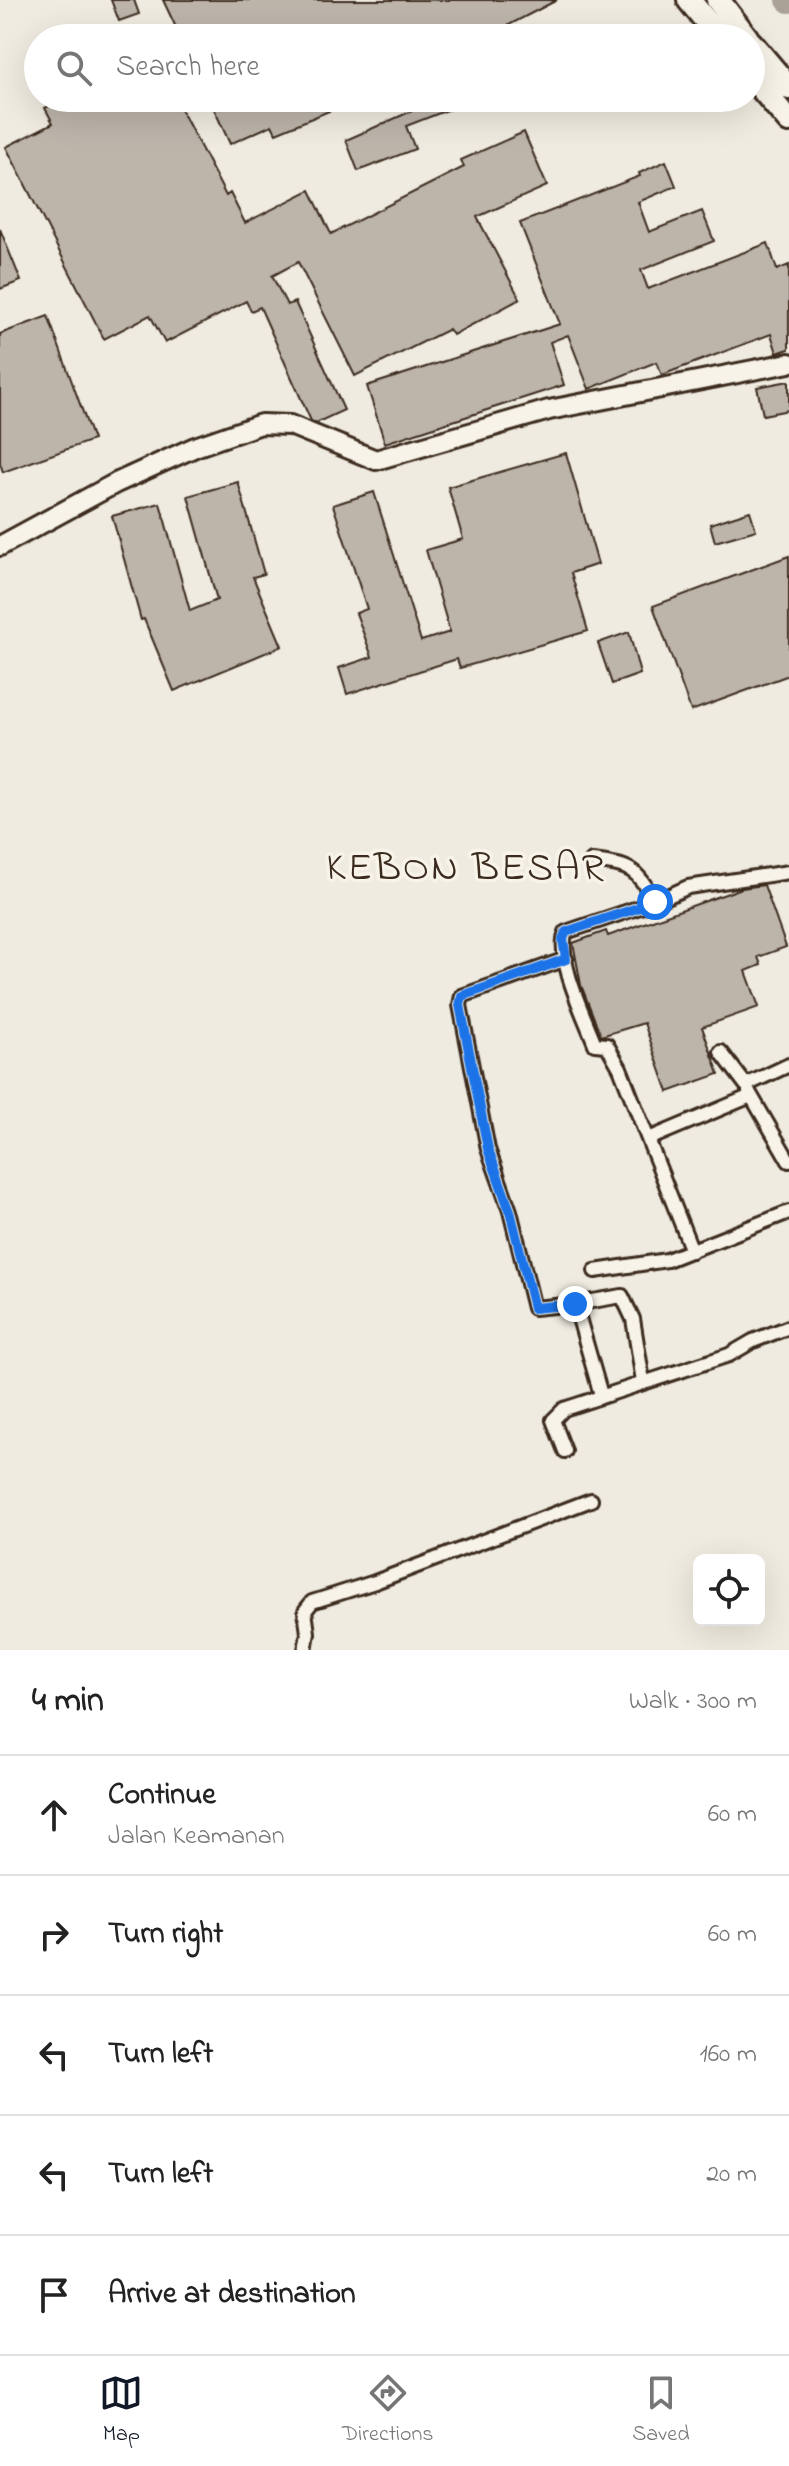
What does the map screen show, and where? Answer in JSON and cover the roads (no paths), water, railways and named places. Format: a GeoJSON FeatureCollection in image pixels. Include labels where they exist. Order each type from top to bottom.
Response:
{"type":"FeatureCollection","features":[{"type":"Feature","properties":{"kind":"highway"},"geometry":{"type":"LineString","coordinates":[[689,0],[709,24]]}},
{"type":"Feature","properties":{"kind":"highway"},"geometry":{"type":"LineString","coordinates":[[718,0],[736,24]]}},
{"type":"Feature","properties":{"kind":"highway"},"geometry":{"type":"LineString","coordinates":[[765,60],[789,88]]}},
{"type":"Feature","properties":{"kind":"highway"},"geometry":{"type":"LineString","coordinates":[[765,93],[789,121]]}},
{"type":"Feature","properties":{"kind":"street"},"geometry":{"type":"LineString","coordinates":[[0,546],[116,483],[195,447],[261,424],[290,425],[376,460],[549,410],[789,363]]}},
{"type":"Feature","properties":{"kind":"street"},"geometry":{"type":"LineString","coordinates":[[592,861],[627,865],[636,870],[655,902]]}},
{"type":"Feature","properties":{"kind":"street"},"geometry":{"type":"LineString","coordinates":[[692,1251],[651,1138],[612,1052],[603,1043],[595,1044],[566,959],[563,939],[566,932],[655,902],[688,887],[789,872]]}},
{"type":"Feature","properties":{"kind":"street"},"geometry":{"type":"LineString","coordinates":[[566,959],[462,996],[460,1005],[488,1149],[510,1211],[534,1308],[622,1296],[633,1319],[643,1381]]}},
{"type":"Feature","properties":{"kind":"street"},"geometry":{"type":"LineString","coordinates":[[721,1052],[789,1161]]}},
{"type":"Feature","properties":{"kind":"street"},"geometry":{"type":"LineString","coordinates":[[651,1138],[748,1091],[789,1065]]}},
{"type":"Feature","properties":{"kind":"street"},"geometry":{"type":"LineString","coordinates":[[595,1271],[667,1260],[789,1212]]}},
{"type":"Feature","properties":{"kind":"street"},"geometry":{"type":"LineString","coordinates":[[575,1304],[601,1395]]}},
{"type":"Feature","properties":{"kind":"street"},"geometry":{"type":"LineString","coordinates":[[565,1451],[553,1420],[564,1409],[729,1355],[753,1341],[789,1327]]}},
{"type":"Feature","properties":{"kind":"street"},"geometry":{"type":"LineString","coordinates":[[305,1650],[308,1633],[305,1611],[312,1602],[375,1582],[591,1500]]}},
{"type":"Feature","properties":{"kind":"district","name":"KEBON BESAR"},"geometry":{"type":"Point","coordinates":[466,869]}}]}
